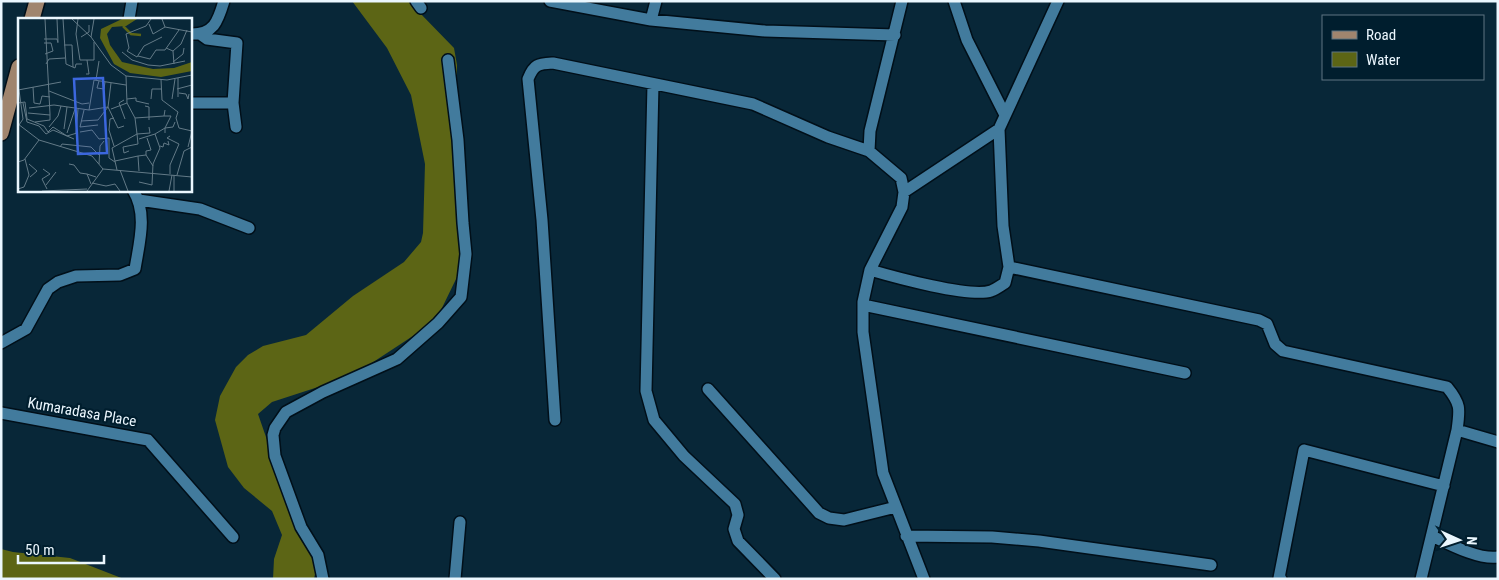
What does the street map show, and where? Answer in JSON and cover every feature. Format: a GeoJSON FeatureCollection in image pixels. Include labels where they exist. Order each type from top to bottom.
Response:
{"type":"FeatureCollection","features":[{"type":"Feature","properties":{"kind":"main road"},"geometry":{"type":"LineString","coordinates":[[32,18],[37,1]]}},
{"type":"Feature","properties":{"kind":"main road"},"geometry":{"type":"LineString","coordinates":[[1,132],[18,72]]}},
{"type":"Feature","properties":{"kind":"street"},"geometry":{"type":"LineString","coordinates":[[129,18],[132,1]]}},
{"type":"Feature","properties":{"kind":"street"},"geometry":{"type":"LineString","coordinates":[[195,34],[210,29],[219,20],[224,1]]}},
{"type":"Feature","properties":{"kind":"street"},"geometry":{"type":"LineString","coordinates":[[550,1],[651,20],[765,31],[894,35]]}},
{"type":"Feature","properties":{"kind":"street"},"geometry":{"type":"LineString","coordinates":[[651,20],[656,1]]}},
{"type":"Feature","properties":{"kind":"street"},"geometry":{"type":"LineString","coordinates":[[869,152],[870,131],[902,1]]}},
{"type":"Feature","properties":{"kind":"street"},"geometry":{"type":"LineString","coordinates":[[954,1],[967,40],[1005,115]]}},
{"type":"Feature","properties":{"kind":"street"},"geometry":{"type":"LineString","coordinates":[[870,270],[963,291],[990,291],[1005,283],[1008,267],[1003,226],[999,129],[1058,1]]}},
{"type":"Feature","properties":{"kind":"street"},"geometry":{"type":"LineString","coordinates":[[195,34],[207,39],[237,43],[233,103],[236,127]]}},
{"type":"Feature","properties":{"kind":"street"},"geometry":{"type":"LineString","coordinates":[[323,579],[318,555],[301,527],[275,456],[273,435],[275,428],[286,412],[324,392],[396,359],[438,323],[461,297],[466,254],[458,140],[448,60]]}},
{"type":"Feature","properties":{"kind":"street"},"geometry":{"type":"LineString","coordinates":[[555,420],[542,220],[528,79],[532,69],[539,64],[553,64],[753,104],[828,137],[869,152],[901,178],[904,192],[902,207],[870,270],[863,305],[864,332],[883,472],[924,579]]}},
{"type":"Feature","properties":{"kind":"street"},"geometry":{"type":"LineString","coordinates":[[653,84],[646,391],[654,420],[684,456],[735,504],[738,515],[734,529],[738,541],[775,579]]}},
{"type":"Feature","properties":{"kind":"street"},"geometry":{"type":"LineString","coordinates":[[191,103],[233,103]]}},
{"type":"Feature","properties":{"kind":"street"},"geometry":{"type":"LineString","coordinates":[[904,192],[999,129]]}},
{"type":"Feature","properties":{"kind":"street"},"geometry":{"type":"LineString","coordinates":[[1,343],[26,329],[48,289],[58,282],[76,276],[120,275],[136,269],[142,217],[136,195],[200,209],[249,228]]}},
{"type":"Feature","properties":{"kind":"street"},"geometry":{"type":"LineString","coordinates":[[1008,267],[1260,320],[1268,324],[1274,344],[1283,351],[1447,387],[1460,409],[1457,430],[1421,579]]}},
{"type":"Feature","properties":{"kind":"street"},"geometry":{"type":"LineString","coordinates":[[863,305],[1185,373]]}},
{"type":"Feature","properties":{"kind":"street"},"geometry":{"type":"LineString","coordinates":[[708,389],[819,513],[829,518],[844,520],[896,507]]}},
{"type":"Feature","properties":{"kind":"street","name":"Kumaradasa Place"},"geometry":{"type":"LineString","coordinates":[[1,413],[148,440],[233,537]]}},
{"type":"Feature","properties":{"kind":"street"},"geometry":{"type":"LineString","coordinates":[[1457,430],[1498,442]]}},
{"type":"Feature","properties":{"kind":"street"},"geometry":{"type":"LineString","coordinates":[[1281,579],[1279,578],[1304,450],[1444,486]]}},
{"type":"Feature","properties":{"kind":"street"},"geometry":{"type":"LineString","coordinates":[[455,579],[460,522]]}},
{"type":"Feature","properties":{"kind":"street"},"geometry":{"type":"LineString","coordinates":[[906,536],[1002,538],[1211,565]]}},
{"type":"Feature","properties":{"kind":"street"},"geometry":{"type":"LineString","coordinates":[[1432,536],[1474,554],[1498,558]]}},
{"type":"Feature","properties":{"kind":"water"},"geometry":{"type":"Polygon","coordinates":[[[352,1],[411,1],[418,11],[454,48],[457,65],[456,193],[462,259],[457,277],[441,310],[422,330],[352,376],[272,402],[258,414],[275,463],[309,528],[317,564],[314,579],[273,579],[274,559],[282,535],[272,511],[244,488],[228,467],[215,420],[220,396],[236,367],[248,355],[263,346],[306,335],[353,296],[404,262],[421,242],[423,233],[425,164],[411,95],[387,48],[352,1]]]}},
{"type":"Feature","properties":{"kind":"water"},"geometry":{"type":"Polygon","coordinates":[[[1,549],[70,558],[124,579],[1,579],[1,549]]]}}]}
